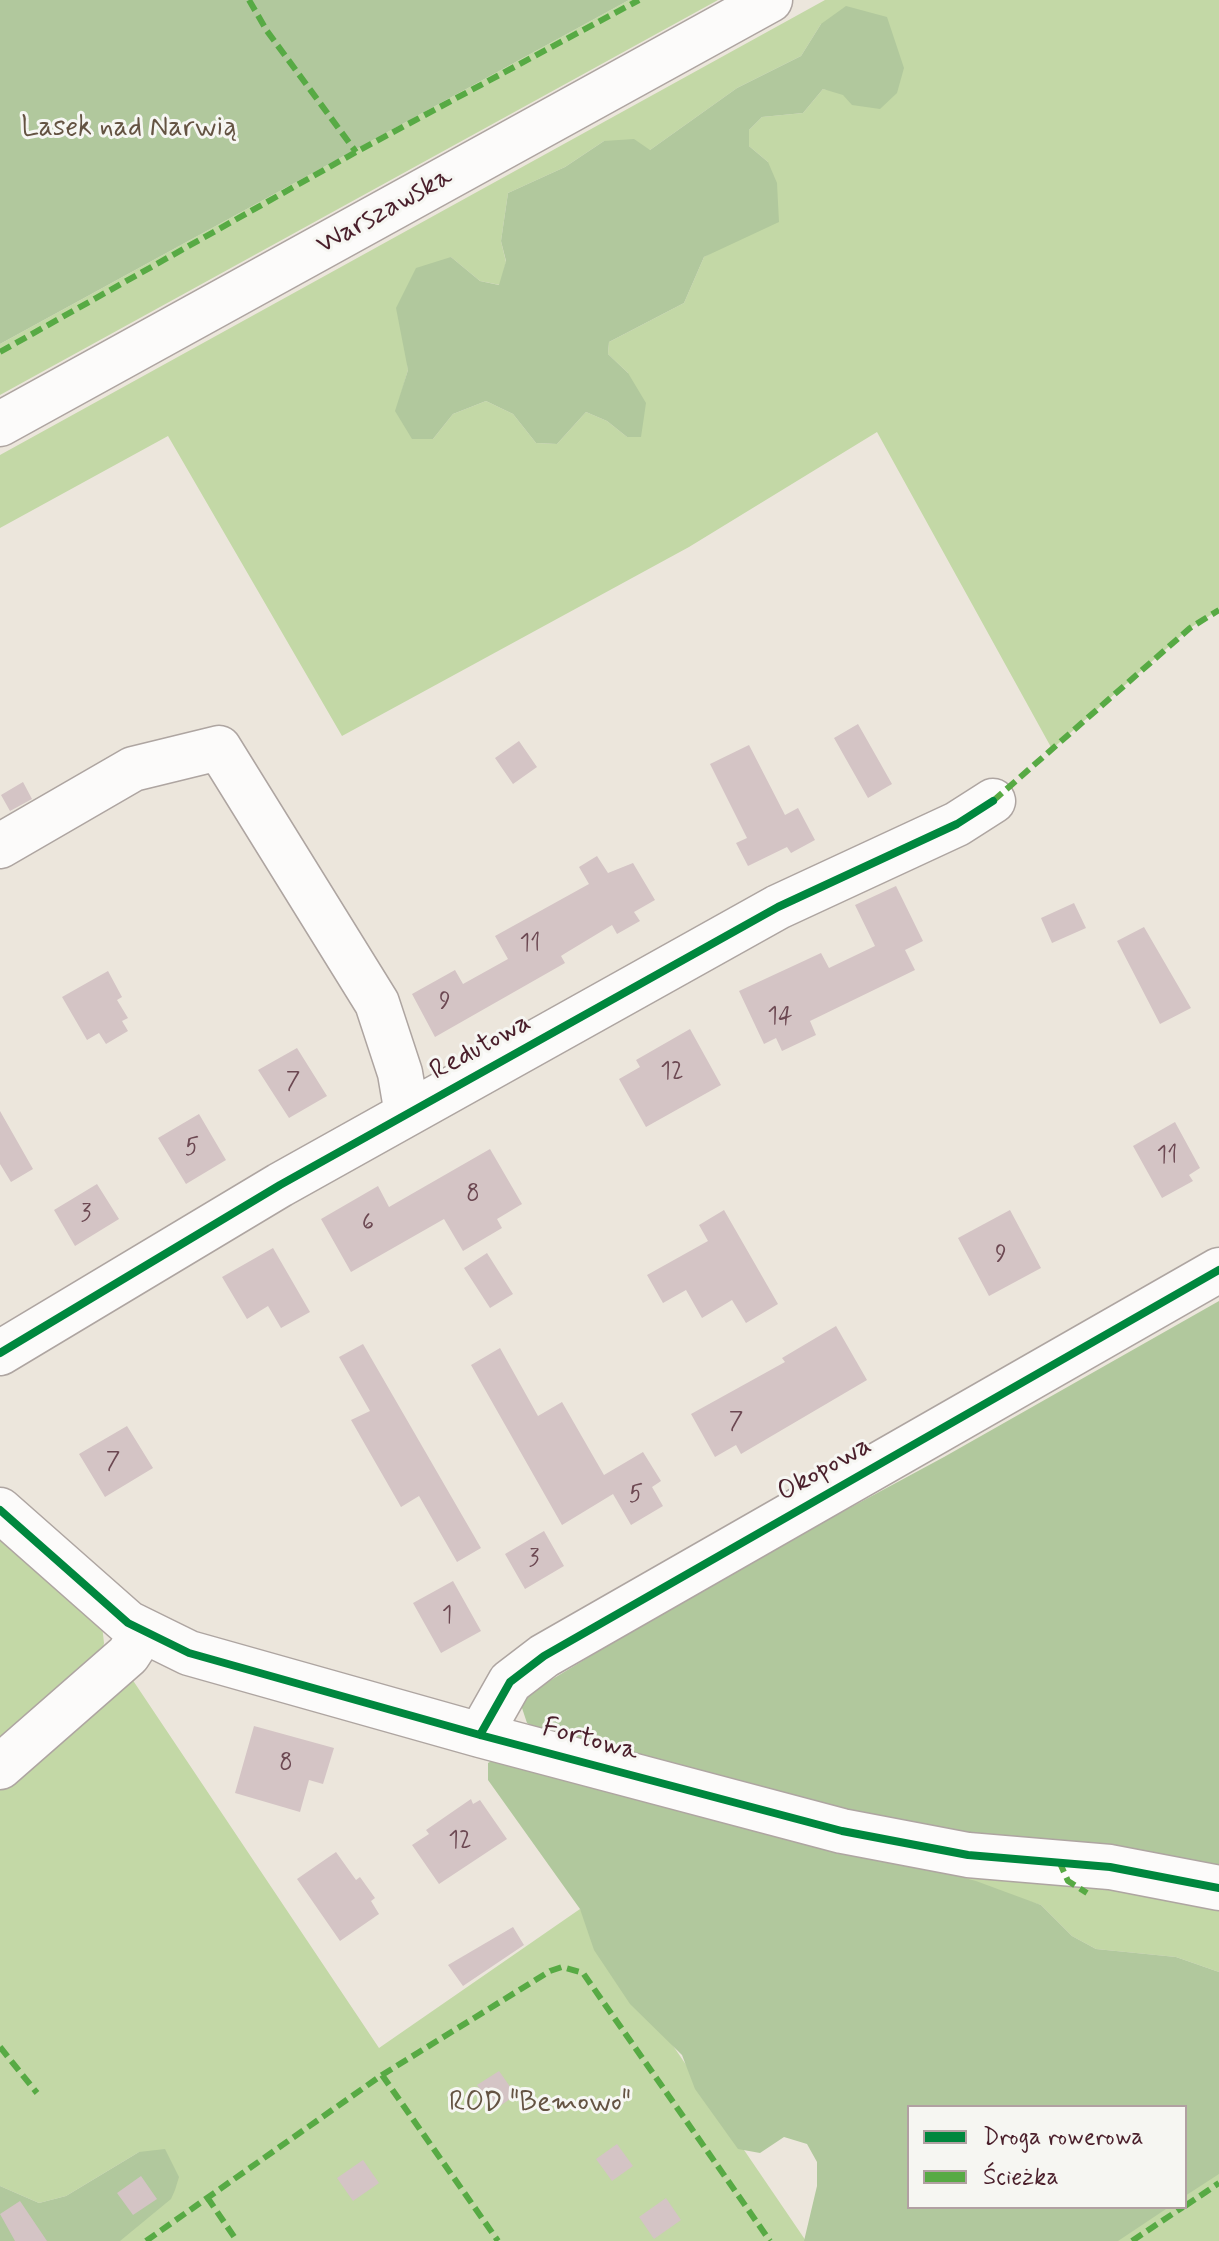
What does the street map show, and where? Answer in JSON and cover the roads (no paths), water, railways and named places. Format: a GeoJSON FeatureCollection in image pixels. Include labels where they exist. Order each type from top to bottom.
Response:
{"type":"FeatureCollection","features":[{"type":"Feature","properties":{"kind":"street","name":"Warszawska"},"geometry":{"type":"LineString","coordinates":[[0,424],[770,0]]}},
{"type":"Feature","properties":{"kind":"street"},"geometry":{"type":"LineString","coordinates":[[0,846],[133,769],[219,748],[377,1003],[400,1073],[407,1114]]}},
{"type":"Feature","properties":{"kind":"street","name":"Redutowa"},"geometry":{"type":"LineString","coordinates":[[0,1353],[280,1185],[778,907],[957,824],[993,801]]}},
{"type":"Feature","properties":{"kind":"street","name":"Okopowa"},"geometry":{"type":"LineString","coordinates":[[480,1735],[510,1682],[544,1656],[1219,1270]]}},
{"type":"Feature","properties":{"kind":"street","name":"Fortowa"},"geometry":{"type":"LineString","coordinates":[[0,1510],[111,1610],[143,1632],[189,1653],[480,1735],[911,1846],[968,1855],[1110,1867],[1219,1888]]}},
{"type":"Feature","properties":{"kind":"street"},"geometry":{"type":"LineString","coordinates":[[0,1767],[128,1655],[143,1632]]}},
{"type":"Feature","properties":{"kind":"park label","name":"Lasek nad Narwią"},"geometry":{"type":"Point","coordinates":[129,129]}},
{"type":"Feature","properties":{"kind":"park label","name":"ROD \"Bemowo\""},"geometry":{"type":"Point","coordinates":[540,2104]}}]}
